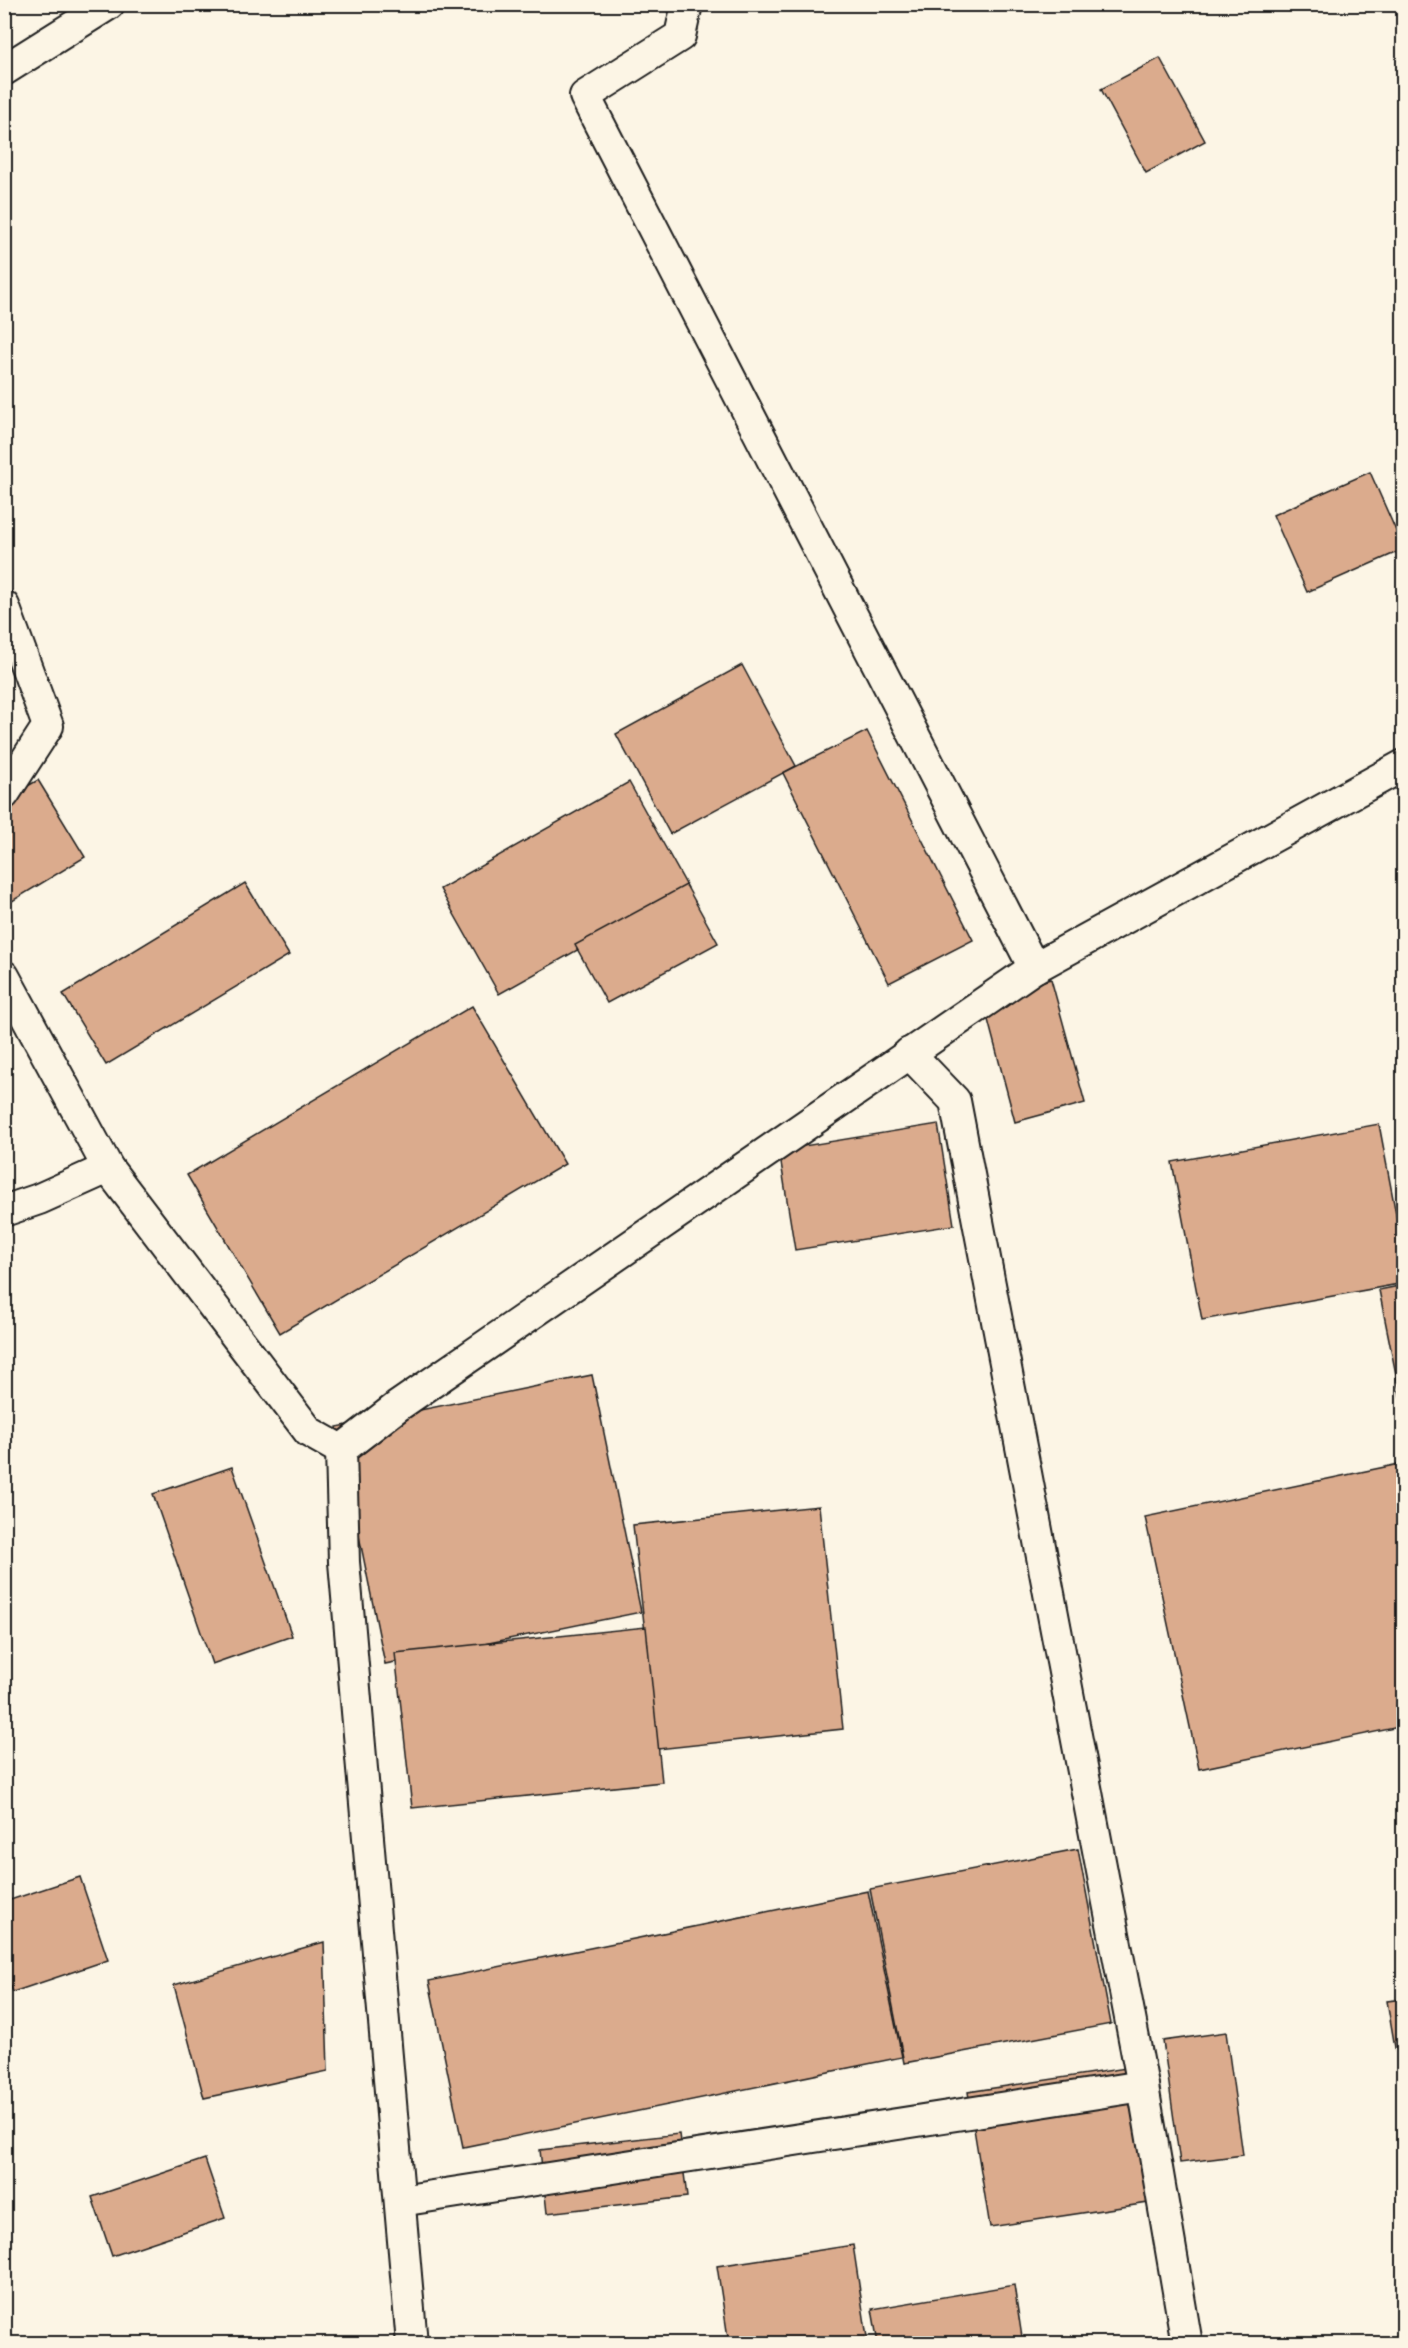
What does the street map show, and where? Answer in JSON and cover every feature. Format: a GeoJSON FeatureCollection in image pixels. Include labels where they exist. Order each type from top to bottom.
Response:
{"type":"FeatureCollection","features":[{"type":"Feature","properties":{"kind":"street"},"geometry":{"type":"LineString","coordinates":[[4,70],[109,4]]}},
{"type":"Feature","properties":{"kind":"street"},"geometry":{"type":"LineString","coordinates":[[687,4],[680,36],[585,96],[1034,968]]}},
{"type":"Feature","properties":{"kind":"street"},"geometry":{"type":"LineString","coordinates":[[4,606],[48,726],[4,794]]}},
{"type":"Feature","properties":{"kind":"street"},"geometry":{"type":"LineString","coordinates":[[341,1450],[398,1406],[1034,968],[1404,765]]}},
{"type":"Feature","properties":{"kind":"street"},"geometry":{"type":"LineString","coordinates":[[4,976],[108,1168],[309,1432],[341,1450]]}},
{"type":"Feature","properties":{"kind":"street"},"geometry":{"type":"LineString","coordinates":[[909,1053],[955,1101],[1143,2086],[1187,2343]]}},
{"type":"Feature","properties":{"kind":"street"},"geometry":{"type":"LineString","coordinates":[[4,1211],[39,1199],[108,1168]]}},
{"type":"Feature","properties":{"kind":"street"},"geometry":{"type":"LineString","coordinates":[[341,1450],[344,1562],[412,2343]]}},
{"type":"Feature","properties":{"kind":"street"},"geometry":{"type":"LineString","coordinates":[[400,2201],[1143,2086]]}},
{"type":"Feature","properties":{"kind":"building"},"geometry":{"type":"Polygon","coordinates":[[[1160,58],[1205,141],[1146,173],[1101,89],[1160,58]]]}},
{"type":"Feature","properties":{"kind":"building"},"geometry":{"type":"Polygon","coordinates":[[[1370,472],[1404,549],[1307,592],[1273,515],[1370,472]]]}},
{"type":"Feature","properties":{"kind":"building"},"geometry":{"type":"Polygon","coordinates":[[[742,665],[796,766],[670,834],[616,734],[742,665]]]}},
{"type":"Feature","properties":{"kind":"building"},"geometry":{"type":"Polygon","coordinates":[[[867,731],[973,940],[889,983],[783,773],[867,731]]]}},
{"type":"Feature","properties":{"kind":"building"},"geometry":{"type":"Polygon","coordinates":[[[38,780],[85,857],[4,906],[4,800],[38,780]]]}},
{"type":"Feature","properties":{"kind":"building"},"geometry":{"type":"Polygon","coordinates":[[[629,782],[688,888],[499,994],[440,889],[629,782]]]}},
{"type":"Feature","properties":{"kind":"building"},"geometry":{"type":"Polygon","coordinates":[[[245,883],[289,955],[106,1065],[63,994],[245,883]]]}},
{"type":"Feature","properties":{"kind":"building"},"geometry":{"type":"Polygon","coordinates":[[[686,885],[718,943],[607,1003],[575,945],[686,885]]]}},
{"type":"Feature","properties":{"kind":"building"},"geometry":{"type":"Polygon","coordinates":[[[1051,979],[1085,1103],[1015,1122],[982,997],[1051,979]]]}},
{"type":"Feature","properties":{"kind":"building"},"geometry":{"type":"Polygon","coordinates":[[[472,1006],[565,1164],[280,1333],[187,1175],[472,1006]]]}},
{"type":"Feature","properties":{"kind":"building"},"geometry":{"type":"Polygon","coordinates":[[[938,1124],[954,1225],[795,1250],[779,1150],[938,1124]]]}},
{"type":"Feature","properties":{"kind":"building"},"geometry":{"type":"Polygon","coordinates":[[[1379,1124],[1404,1257],[1404,1283],[1202,1320],[1172,1162],[1379,1124]]]}},
{"type":"Feature","properties":{"kind":"building"},"geometry":{"type":"Polygon","coordinates":[[[1404,1285],[1404,1414],[1379,1290],[1404,1285]]]}},
{"type":"Feature","properties":{"kind":"building"},"geometry":{"type":"Polygon","coordinates":[[[592,1375],[641,1612],[385,1664],[337,1427],[592,1375]]]}},
{"type":"Feature","properties":{"kind":"building"},"geometry":{"type":"Polygon","coordinates":[[[1404,1463],[1404,1726],[1199,1769],[1145,1517],[1404,1463]]]}},
{"type":"Feature","properties":{"kind":"building"},"geometry":{"type":"Polygon","coordinates":[[[232,1467],[292,1636],[212,1664],[153,1494],[232,1467]]]}},
{"type":"Feature","properties":{"kind":"building"},"geometry":{"type":"Polygon","coordinates":[[[819,1506],[843,1729],[658,1749],[633,1525],[819,1506]]]}},
{"type":"Feature","properties":{"kind":"building"},"geometry":{"type":"Polygon","coordinates":[[[646,1627],[662,1782],[412,1808],[395,1653],[646,1627]]]}},
{"type":"Feature","properties":{"kind":"building"},"geometry":{"type":"Polygon","coordinates":[[[1078,1849],[1111,2024],[904,2063],[870,1889],[1078,1849]]]}},
{"type":"Feature","properties":{"kind":"building"},"geometry":{"type":"Polygon","coordinates":[[[80,1877],[108,1960],[13,1992],[4,1968],[4,1902],[80,1877]]]}},
{"type":"Feature","properties":{"kind":"building"},"geometry":{"type":"Polygon","coordinates":[[[868,1891],[902,2057],[463,2147],[429,1981],[868,1891]]]}},
{"type":"Feature","properties":{"kind":"building"},"geometry":{"type":"Polygon","coordinates":[[[324,1942],[328,2071],[204,2098],[174,1985],[324,1942]]]}},
{"type":"Feature","properties":{"kind":"building"},"geometry":{"type":"Polygon","coordinates":[[[1404,1999],[1404,2100],[1387,2001],[1404,1999]]]}},
{"type":"Feature","properties":{"kind":"building"},"geometry":{"type":"Polygon","coordinates":[[[1226,2032],[1243,2155],[1180,2163],[1163,2041],[1226,2032]]]}},
{"type":"Feature","properties":{"kind":"building"},"geometry":{"type":"Polygon","coordinates":[[[1126,2068],[1148,2203],[990,2227],[968,2092],[1126,2068]]]}},
{"type":"Feature","properties":{"kind":"building"},"geometry":{"type":"Polygon","coordinates":[[[679,2134],[687,2197],[547,2213],[540,2150],[679,2134]]]}},
{"type":"Feature","properties":{"kind":"building"},"geometry":{"type":"Polygon","coordinates":[[[205,2159],[225,2218],[112,2256],[92,2197],[205,2159]]]}},
{"type":"Feature","properties":{"kind":"building"},"geometry":{"type":"Polygon","coordinates":[[[853,2245],[868,2344],[729,2344],[717,2266],[853,2245]]]}},
{"type":"Feature","properties":{"kind":"building"},"geometry":{"type":"Polygon","coordinates":[[[1014,2285],[1023,2344],[878,2344],[872,2309],[1014,2285]]]}}]}
